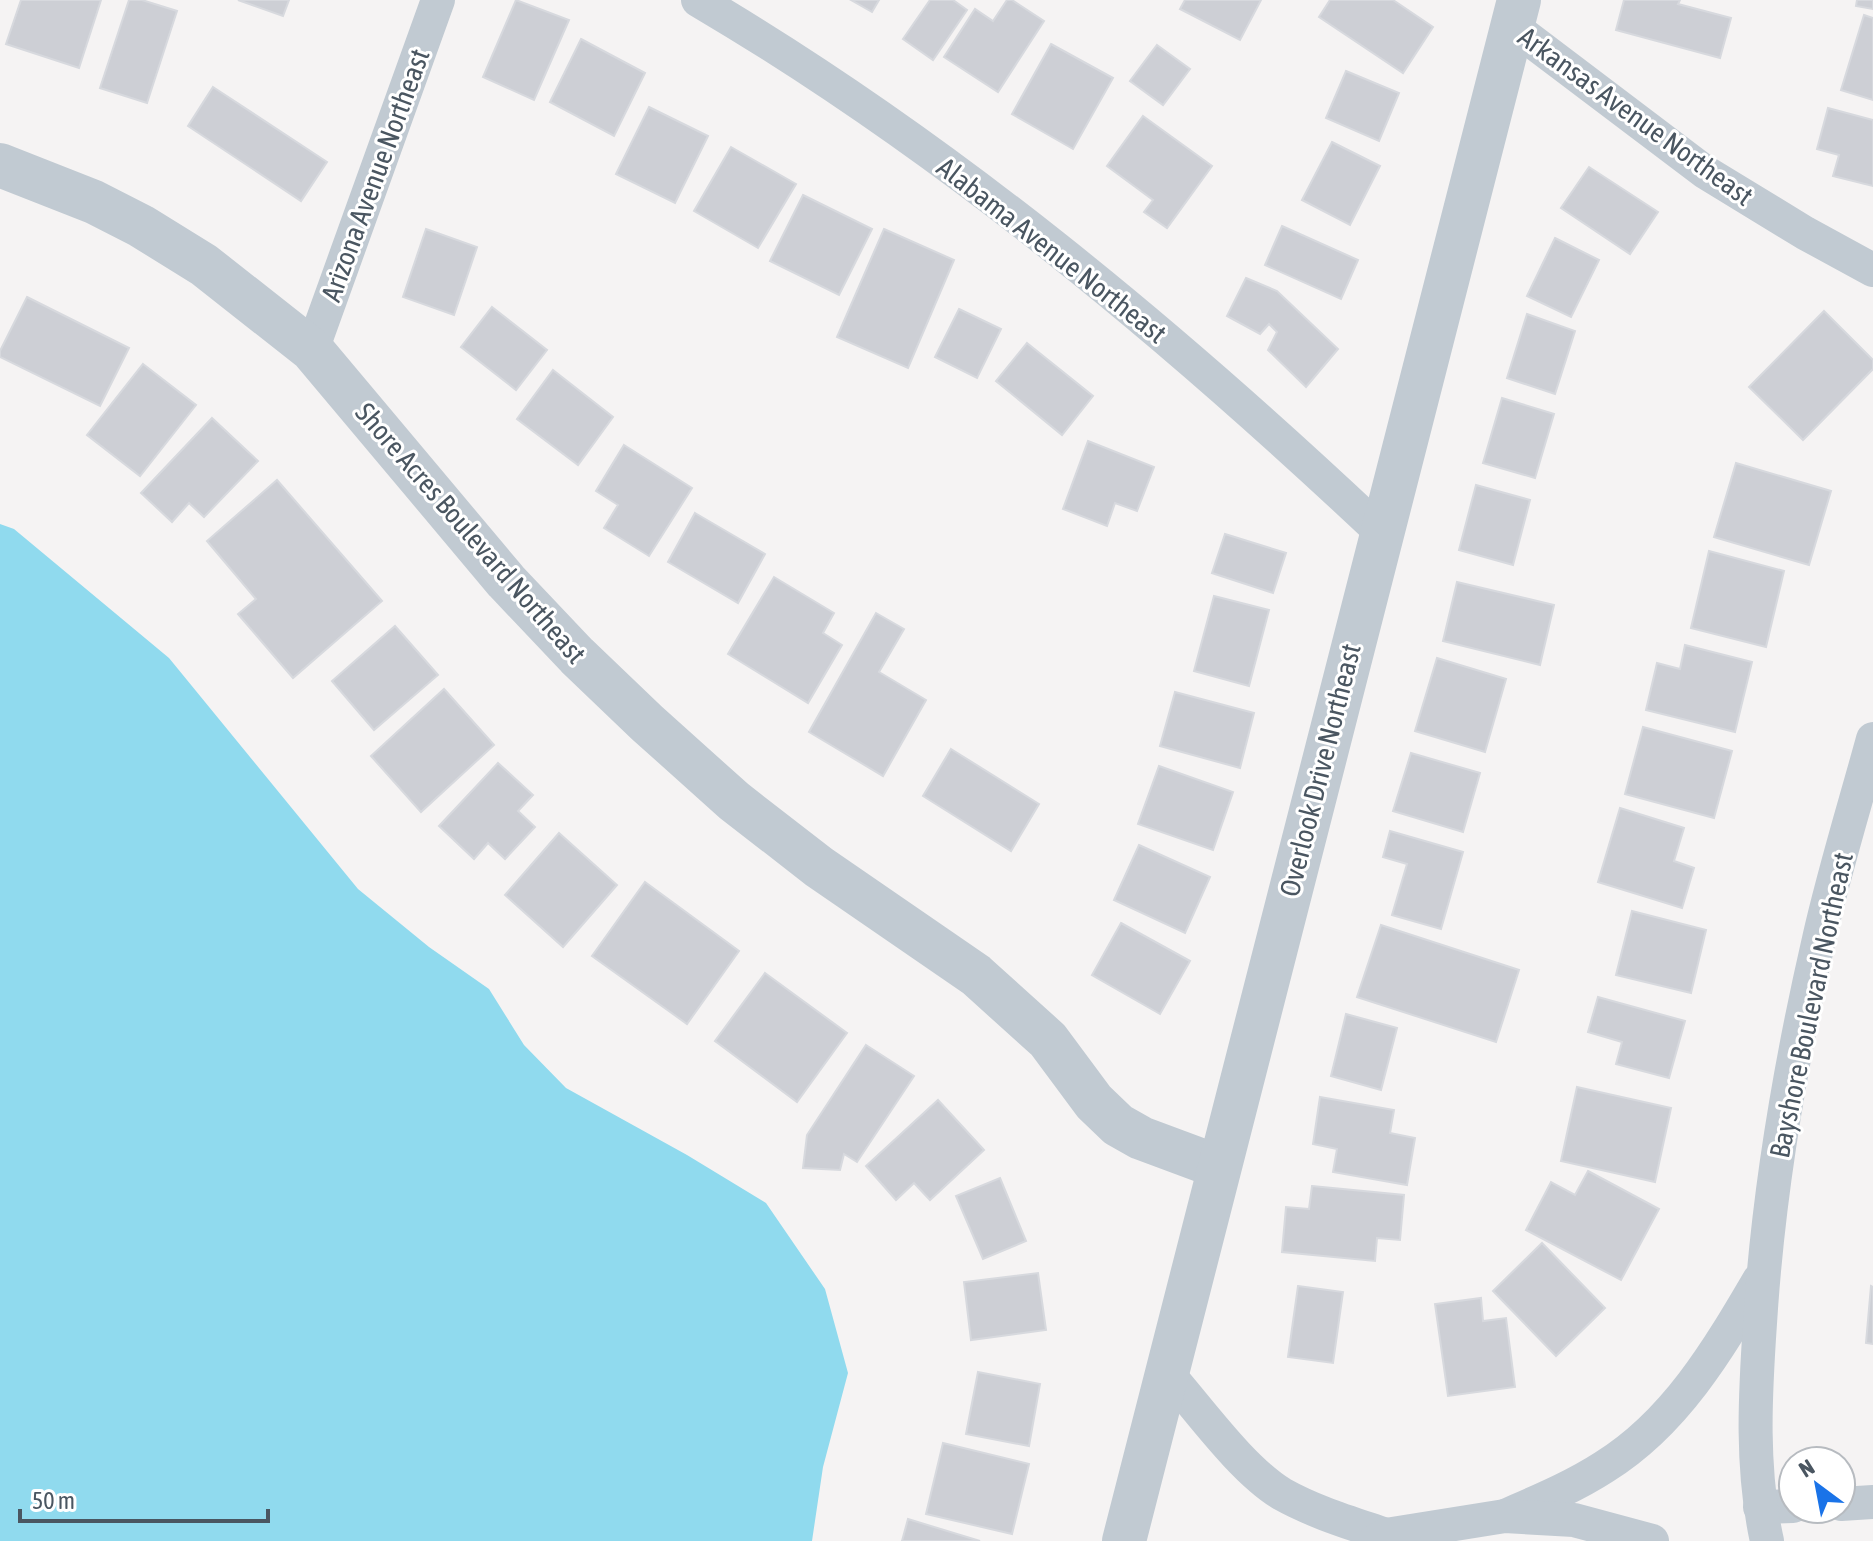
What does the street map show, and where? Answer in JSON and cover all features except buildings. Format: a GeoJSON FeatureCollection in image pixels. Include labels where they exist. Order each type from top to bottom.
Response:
{"type":"FeatureCollection","features":[{"type":"Feature","properties":{"kind":"street","name":"Arizona Avenue Northeast"},"geometry":{"type":"LineString","coordinates":[[312,350],[438,0]]}},
{"type":"Feature","properties":{"kind":"street","name":"Alabama Avenue Northeast"},"geometry":{"type":"LineString","coordinates":[[698,0],[810,70],[1044,238],[1149,324],[1381,532]]}},
{"type":"Feature","properties":{"kind":"street","name":"Overlook Drive Northeast"},"geometry":{"type":"LineString","coordinates":[[1124,1541],[1381,532],[1507,9]]}},
{"type":"Feature","properties":{"kind":"street","name":"Arkansas Avenue Northeast"},"geometry":{"type":"LineString","coordinates":[[1507,9],[1705,172],[1873,270]]}},
{"type":"Feature","properties":{"kind":"street","name":"Shore Acres Boulevard Northeast"},"geometry":{"type":"LineString","coordinates":[[0,165],[94,202],[141,226],[204,265],[312,350],[506,581],[577,656],[647,723],[734,801],[819,867],[976,975],[1048,1040],[1094,1102],[1118,1125],[1141,1138],[1219,1167]]}},
{"type":"Feature","properties":{"kind":"street","name":"Bayshore Boulevard Northeast"},"geometry":{"type":"LineString","coordinates":[[1767,1541],[1776,1507],[1754,1416],[1766,1234],[1794,1059],[1819,937],[1873,739]]}},
{"type":"Feature","properties":{"kind":"street","name":"Bayshore Boulevard Northeast"},"geometry":{"type":"LineString","coordinates":[[1505,1516],[1606,1466],[1646,1435],[1680,1400],[1715,1354],[1763,1273]]}},
{"type":"Feature","properties":{"kind":"street","name":"Bayshore Boulevard Northeast"},"geometry":{"type":"LineString","coordinates":[[1167,1373],[1249,1466],[1281,1493],[1380,1538],[1505,1516],[1574,1520],[1652,1541]]}},
{"type":"Feature","properties":{"kind":"water"},"geometry":{"type":"Polygon","coordinates":[[[0,524],[14,529],[169,658],[358,889],[429,947],[489,989],[524,1045],[566,1088],[766,1203],[825,1289],[848,1373],[823,1467],[812,1541],[0,1541],[0,524]]]}}]}
